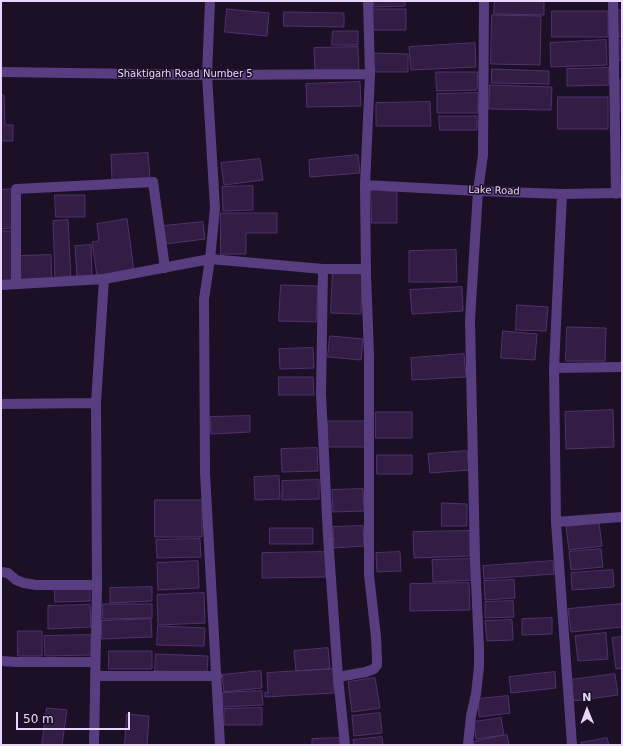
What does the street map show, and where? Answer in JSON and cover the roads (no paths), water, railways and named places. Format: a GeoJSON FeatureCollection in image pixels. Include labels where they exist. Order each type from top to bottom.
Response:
{"type":"FeatureCollection","features":[{"type":"Feature","properties":{"kind":"street"},"geometry":{"type":"LineString","coordinates":[[210,1],[207,75],[215,208],[204,299],[205,473],[220,745]]}},
{"type":"Feature","properties":{"kind":"street"},"geometry":{"type":"LineString","coordinates":[[338,677],[366,672],[374,669],[377,665],[376,636],[370,575],[369,355],[365,184],[370,74],[368,1]]}},
{"type":"Feature","properties":{"kind":"street"},"geometry":{"type":"LineString","coordinates":[[468,745],[479,667],[470,320],[478,191],[483,155],[484,1]]}},
{"type":"Feature","properties":{"kind":"street"},"geometry":{"type":"LineString","coordinates":[[613,1],[619,193]]}},
{"type":"Feature","properties":{"kind":"street","name":"Shaktigarh Road Number 5"},"geometry":{"type":"LineString","coordinates":[[1,72],[207,75],[370,74]]}},
{"type":"Feature","properties":{"kind":"street"},"geometry":{"type":"LineString","coordinates":[[16,284],[16,189],[153,182],[165,268]]}},
{"type":"Feature","properties":{"kind":"street","name":"Lake Road"},"geometry":{"type":"LineString","coordinates":[[365,184],[478,191],[562,194],[619,193]]}},
{"type":"Feature","properties":{"kind":"street"},"geometry":{"type":"LineString","coordinates":[[562,194],[554,368],[556,522],[572,745]]}},
{"type":"Feature","properties":{"kind":"street"},"geometry":{"type":"LineString","coordinates":[[1,285],[104,280],[210,259],[323,269],[366,269]]}},
{"type":"Feature","properties":{"kind":"street"},"geometry":{"type":"LineString","coordinates":[[323,269],[321,394],[328,537],[338,677],[346,745]]}},
{"type":"Feature","properties":{"kind":"street"},"geometry":{"type":"LineString","coordinates":[[94,745],[97,585],[96,403],[104,280]]}},
{"type":"Feature","properties":{"kind":"street"},"geometry":{"type":"LineString","coordinates":[[554,368],[622,367]]}},
{"type":"Feature","properties":{"kind":"street"},"geometry":{"type":"LineString","coordinates":[[1,404],[96,403]]}},
{"type":"Feature","properties":{"kind":"street"},"geometry":{"type":"LineString","coordinates":[[556,522],[622,517]]}},
{"type":"Feature","properties":{"kind":"street"},"geometry":{"type":"LineString","coordinates":[[1,572],[8,573],[16,580],[24,583],[36,585],[97,585]]}},
{"type":"Feature","properties":{"kind":"street"},"geometry":{"type":"LineString","coordinates":[[1,661],[96,662]]}},
{"type":"Feature","properties":{"kind":"street"},"geometry":{"type":"LineString","coordinates":[[95,676],[217,676]]}}]}
